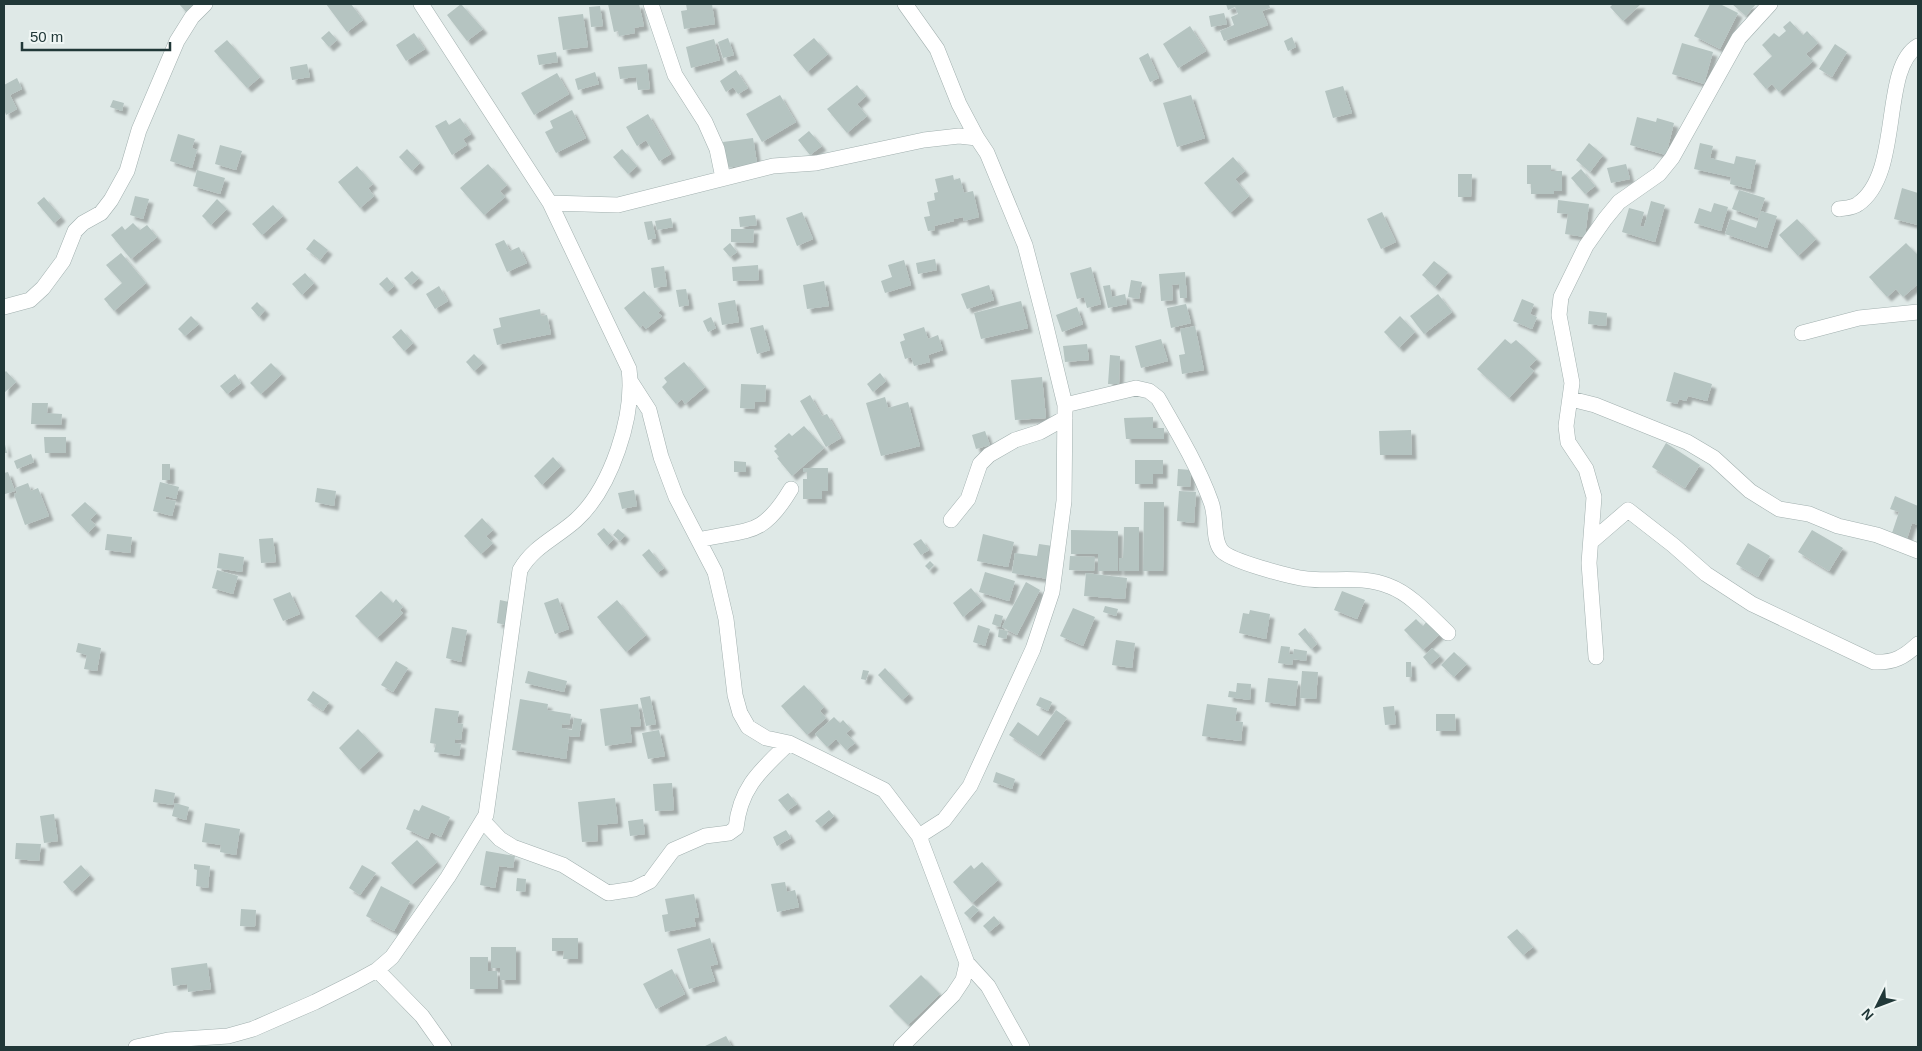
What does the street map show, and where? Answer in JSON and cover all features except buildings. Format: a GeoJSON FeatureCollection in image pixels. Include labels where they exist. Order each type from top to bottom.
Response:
{"type":"FeatureCollection","features":[{"type":"Feature","properties":{"kind":"street"},"geometry":{"type":"LineString","coordinates":[[4,307],[30,300],[43,288],[63,261],[75,231],[83,223],[101,213],[111,200],[127,171],[139,130],[176,41],[192,17],[205,4]]}},
{"type":"Feature","properties":{"kind":"street"},"geometry":{"type":"LineString","coordinates":[[136,1047],[168,1040],[228,1036],[253,1029],[315,1002],[377,970],[392,957],[408,937],[486,815],[520,570],[528,556],[576,520],[597,494],[620,444],[628,410],[631,382],[629,369],[550,203],[421,4]]}},
{"type":"Feature","properties":{"kind":"street"},"geometry":{"type":"LineString","coordinates":[[651,4],[675,75],[706,122],[717,149],[723,178]]}},
{"type":"Feature","properties":{"kind":"street"},"geometry":{"type":"LineString","coordinates":[[905,4],[937,49],[958,104],[987,153],[1024,245],[1065,411],[1064,501],[1052,592],[1033,649],[970,786],[944,820],[919,836]]}},
{"type":"Feature","properties":{"kind":"street"},"geometry":{"type":"LineString","coordinates":[[1596,657],[1589,563],[1594,497],[1586,469],[1568,442],[1566,426],[1572,383],[1559,315],[1561,297],[1586,246],[1619,202],[1659,174],[1672,158],[1739,38],[1770,4]]}},
{"type":"Feature","properties":{"kind":"street"},"geometry":{"type":"LineString","coordinates":[[1839,209],[1856,206],[1868,195],[1879,178],[1897,86],[1910,51],[1918,46]]}},
{"type":"Feature","properties":{"kind":"street"},"geometry":{"type":"LineString","coordinates":[[550,203],[618,205],[773,166],[816,163],[924,140],[959,136],[977,138]]}},
{"type":"Feature","properties":{"kind":"street"},"geometry":{"type":"LineString","coordinates":[[1802,333],[1859,318],[1918,312]]}},
{"type":"Feature","properties":{"kind":"street"},"geometry":{"type":"LineString","coordinates":[[631,382],[649,410],[661,457],[676,497],[715,572],[726,619],[735,695],[740,713],[748,726],[766,738],[789,743],[884,790],[919,836],[967,963],[988,986],[1022,1047]]}},
{"type":"Feature","properties":{"kind":"street"},"geometry":{"type":"LineString","coordinates":[[951,520],[968,499],[980,464],[989,455],[1015,440],[1040,432],[1065,411],[1136,388],[1149,391],[1158,398],[1204,484],[1214,508],[1217,542],[1221,550],[1227,555],[1238,561],[1306,579],[1366,580],[1390,586],[1418,605],[1448,633]]}},
{"type":"Feature","properties":{"kind":"street"},"geometry":{"type":"LineString","coordinates":[[1571,399],[1595,405],[1687,442],[1714,458],[1750,491],[1779,509],[1809,514],[1838,526],[1877,536],[1918,551]]}},
{"type":"Feature","properties":{"kind":"street"},"geometry":{"type":"LineString","coordinates":[[699,540],[754,530],[780,507],[791,489]]}},
{"type":"Feature","properties":{"kind":"street"},"geometry":{"type":"LineString","coordinates":[[1592,541],[1628,510],[1706,574],[1752,604],[1874,662],[1887,663],[1903,658],[1918,644]]}},
{"type":"Feature","properties":{"kind":"street"},"geometry":{"type":"LineString","coordinates":[[482,821],[500,839],[513,846],[563,865],[608,893],[634,889],[650,881],[673,850],[705,836],[729,833],[736,828],[746,789],[757,774],[789,743]]}},
{"type":"Feature","properties":{"kind":"street"},"geometry":{"type":"LineString","coordinates":[[901,1047],[953,995],[963,980],[967,963]]}},
{"type":"Feature","properties":{"kind":"street"},"geometry":{"type":"LineString","coordinates":[[377,970],[422,1016],[444,1047]]}}]}
